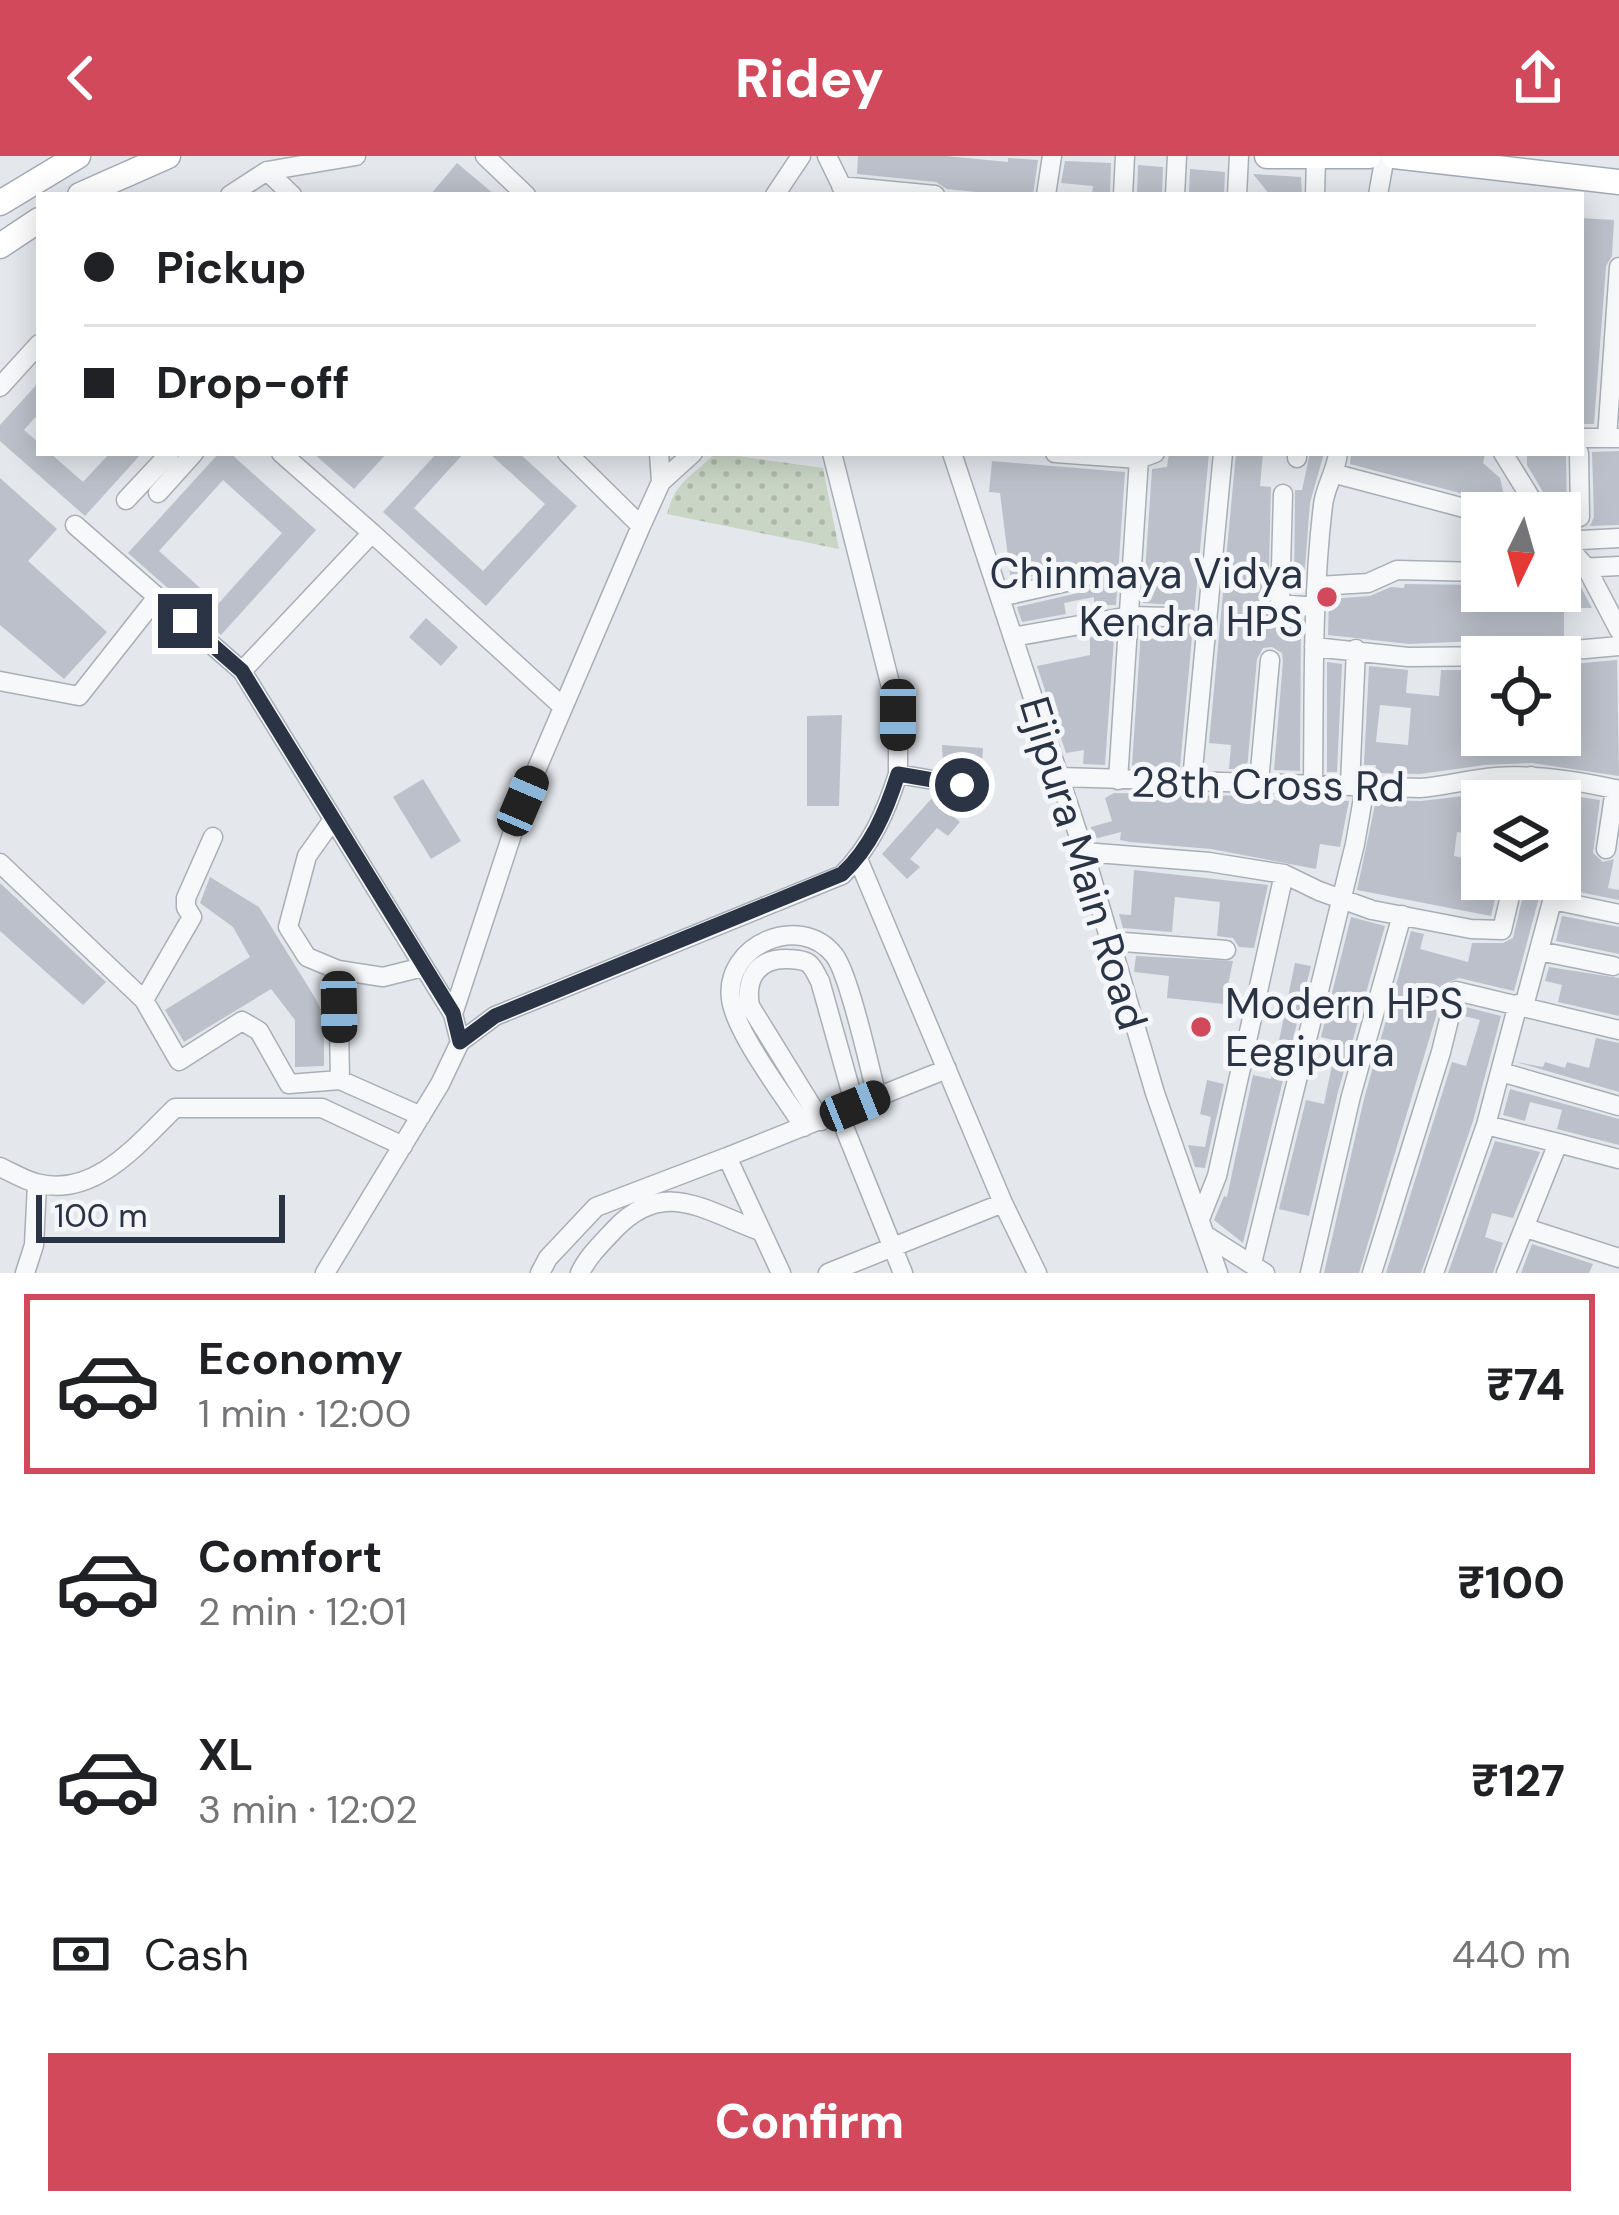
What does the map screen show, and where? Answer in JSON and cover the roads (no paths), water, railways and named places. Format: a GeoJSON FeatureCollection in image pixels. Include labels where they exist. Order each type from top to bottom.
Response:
{"type":"FeatureCollection","features":[{"type":"Feature","properties":{"kind":"main road"},"geometry":{"type":"LineString","coordinates":[[0,203],[78,156]]}},
{"type":"Feature","properties":{"kind":"main road"},"geometry":{"type":"LineString","coordinates":[[87,192],[168,156]]}},
{"type":"Feature","properties":{"kind":"main road"},"geometry":{"type":"LineString","coordinates":[[1267,156],[1369,156]]}},
{"type":"Feature","properties":{"kind":"main road"},"geometry":{"type":"LineString","coordinates":[[1394,156],[1619,182]]}},
{"type":"Feature","properties":{"kind":"main road"},"geometry":{"type":"LineString","coordinates":[[0,246],[36,222]]}},
{"type":"Feature","properties":{"kind":"street"},"geometry":{"type":"LineString","coordinates":[[235,192],[267,171],[356,156]]}},
{"type":"Feature","properties":{"kind":"street"},"geometry":{"type":"LineString","coordinates":[[485,156],[523,192]]}},
{"type":"Feature","properties":{"kind":"street"},"geometry":{"type":"LineString","coordinates":[[777,192],[800,156]]}},
{"type":"Feature","properties":{"kind":"street"},"geometry":{"type":"LineString","coordinates":[[827,156],[844,190],[880,192]]}},
{"type":"Feature","properties":{"kind":"street"},"geometry":{"type":"LineString","coordinates":[[1046,192],[1052,156]]}},
{"type":"Feature","properties":{"kind":"street"},"geometry":{"type":"LineString","coordinates":[[1123,192],[1125,156]]}},
{"type":"Feature","properties":{"kind":"street"},"geometry":{"type":"LineString","coordinates":[[1175,192],[1178,156]]}},
{"type":"Feature","properties":{"kind":"street"},"geometry":{"type":"LineString","coordinates":[[1237,192],[1239,156]]}},
{"type":"Feature","properties":{"kind":"street"},"geometry":{"type":"LineString","coordinates":[[1378,192],[1384,156]]}},
{"type":"Feature","properties":{"kind":"street"},"geometry":{"type":"LineString","coordinates":[[1315,192],[1316,159]]}},
{"type":"Feature","properties":{"kind":"street"},"geometry":{"type":"LineString","coordinates":[[267,171],[289,192]]}},
{"type":"Feature","properties":{"kind":"street"},"geometry":{"type":"LineString","coordinates":[[1613,438],[1619,267]]}},
{"type":"Feature","properties":{"kind":"street"},"geometry":{"type":"LineString","coordinates":[[0,387],[36,347]]}},
{"type":"Feature","properties":{"kind":"street"},"geometry":{"type":"LineString","coordinates":[[126,500],[167,456]]}},
{"type":"Feature","properties":{"kind":"street"},"geometry":{"type":"LineString","coordinates":[[158,493],[191,456]]}},
{"type":"Feature","properties":{"kind":"street"},"geometry":{"type":"LineString","coordinates":[[284,456],[562,706]]}},
{"type":"Feature","properties":{"kind":"street"},"geometry":{"type":"LineString","coordinates":[[570,456],[641,526]]}},
{"type":"Feature","properties":{"kind":"street"},"geometry":{"type":"LineString","coordinates":[[659,456],[661,482]]}},
{"type":"Feature","properties":{"kind":"street"},"geometry":{"type":"LineString","coordinates":[[453,1013],[523,801],[562,706],[661,482],[690,456]]}},
{"type":"Feature","properties":{"kind":"street"},"geometry":{"type":"LineString","coordinates":[[325,1273],[421,1116],[460,1042],[495,1016],[842,874],[859,859],[886,812],[898,774],[898,715],[833,456]]}},
{"type":"Feature","properties":{"kind":"street","name":"Ejipura Main Road"},"geometry":{"type":"LineString","coordinates":[[953,456],[1084,852],[1155,1093],[1218,1273]]}},
{"type":"Feature","properties":{"kind":"street"},"geometry":{"type":"LineString","coordinates":[[1118,780],[1147,456]]}},
{"type":"Feature","properties":{"kind":"street"},"geometry":{"type":"LineString","coordinates":[[1192,780],[1223,456]]}},
{"type":"Feature","properties":{"kind":"street"},"geometry":{"type":"LineString","coordinates":[[1313,783],[1314,646],[1323,499],[1336,474],[1338,456]]}},
{"type":"Feature","properties":{"kind":"street"},"geometry":{"type":"LineString","coordinates":[[1505,456],[1527,492]]}},
{"type":"Feature","properties":{"kind":"street"},"geometry":{"type":"LineString","coordinates":[[1579,456],[1580,492]]}},
{"type":"Feature","properties":{"kind":"street"},"geometry":{"type":"LineString","coordinates":[[1336,474],[1461,507]]}},
{"type":"Feature","properties":{"kind":"street"},"geometry":{"type":"LineString","coordinates":[[1283,494],[1280,604],[1316,607]]}},
{"type":"Feature","properties":{"kind":"street"},"geometry":{"type":"LineString","coordinates":[[76,525],[242,671],[453,1013],[460,1042]]}},
{"type":"Feature","properties":{"kind":"street"},"geometry":{"type":"LineString","coordinates":[[242,671],[372,533]]}},
{"type":"Feature","properties":{"kind":"street"},"geometry":{"type":"LineString","coordinates":[[1581,539],[1619,538]]}},
{"type":"Feature","properties":{"kind":"street"},"geometry":{"type":"LineString","coordinates":[[1581,562],[1619,630]]}},
{"type":"Feature","properties":{"kind":"street"},"geometry":{"type":"LineString","coordinates":[[1581,567],[1619,566]]}},
{"type":"Feature","properties":{"kind":"street"},"geometry":{"type":"LineString","coordinates":[[1318,586],[1368,583],[1397,570],[1461,572]]}},
{"type":"Feature","properties":{"kind":"street"},"geometry":{"type":"LineString","coordinates":[[1000,597],[1084,578]]}},
{"type":"Feature","properties":{"kind":"street"},"geometry":{"type":"LineString","coordinates":[[0,680],[79,696],[157,597]]}},
{"type":"Feature","properties":{"kind":"street"},"geometry":{"type":"LineString","coordinates":[[1013,637],[1130,616],[1170,617]]}},
{"type":"Feature","properties":{"kind":"street"},"geometry":{"type":"LineString","coordinates":[[1314,646],[1408,657],[1489,657],[1619,646]]}},
{"type":"Feature","properties":{"kind":"street"},"geometry":{"type":"LineString","coordinates":[[1284,874],[1203,1228],[1258,1268],[1355,844],[1356,649]]}},
{"type":"Feature","properties":{"kind":"street"},"geometry":{"type":"LineString","coordinates":[[1259,782],[1270,660]]}},
{"type":"Feature","properties":{"kind":"street"},"geometry":{"type":"LineString","coordinates":[[898,774],[962,785]]}},
{"type":"Feature","properties":{"kind":"street"},"geometry":{"type":"LineString","coordinates":[[1530,780],[1531,776]]}},
{"type":"Feature","properties":{"kind":"street","name":"28th Cross Rd"},"geometry":{"type":"LineString","coordinates":[[1060,777],[1454,786],[1489,777],[1531,776],[1617,790]]}},
{"type":"Feature","properties":{"kind":"street"},"geometry":{"type":"LineString","coordinates":[[1606,848],[1617,790]]}},
{"type":"Feature","properties":{"kind":"street"},"geometry":{"type":"LineString","coordinates":[[332,821],[307,856],[288,927],[307,957],[338,970],[383,977],[423,967]]}},
{"type":"Feature","properties":{"kind":"street"},"geometry":{"type":"LineString","coordinates":[[144,1000],[192,917],[185,907],[186,898],[214,837]]}},
{"type":"Feature","properties":{"kind":"street"},"geometry":{"type":"LineString","coordinates":[[1084,852],[1209,862],[1284,874],[1340,899],[1472,929],[1502,930],[1613,966]]}},
{"type":"Feature","properties":{"kind":"street"},"geometry":{"type":"LineString","coordinates":[[859,859],[1037,1273]]}},
{"type":"Feature","properties":{"kind":"street"},"geometry":{"type":"LineString","coordinates":[[0,863],[144,1000],[179,1061],[242,1021],[259,1031],[289,1084],[340,1080],[421,1116]]}},
{"type":"Feature","properties":{"kind":"street"},"geometry":{"type":"LineString","coordinates":[[1502,930],[1509,900]]}},
{"type":"Feature","properties":{"kind":"street"},"geometry":{"type":"LineString","coordinates":[[1434,1273],[1486,1125],[1553,900]]}},
{"type":"Feature","properties":{"kind":"street"},"geometry":{"type":"LineString","coordinates":[[1557,900],[1619,914]]}},
{"type":"Feature","properties":{"kind":"street"},"geometry":{"type":"LineString","coordinates":[[1310,1273],[1351,1096],[1402,915]]}},
{"type":"Feature","properties":{"kind":"street"},"geometry":{"type":"LineString","coordinates":[[829,1117],[738,1023],[731,1003],[732,975],[744,956],[766,939],[814,940],[838,959],[878,1096]]}},
{"type":"Feature","properties":{"kind":"street"},"geometry":{"type":"LineString","coordinates":[[1111,941],[1226,950]]}},
{"type":"Feature","properties":{"kind":"street"},"geometry":{"type":"LineString","coordinates":[[829,1117],[820,981],[808,963],[781,958],[769,962],[752,975],[747,990],[750,1006],[829,1117],[903,1273]]}},
{"type":"Feature","properties":{"kind":"street"},"geometry":{"type":"LineString","coordinates":[[338,970],[340,1080]]}},
{"type":"Feature","properties":{"kind":"street"},"geometry":{"type":"LineString","coordinates":[[1372,1273],[1456,991],[1619,1030]]}},
{"type":"Feature","properties":{"kind":"street"},"geometry":{"type":"LineString","coordinates":[[540,1273],[548,1258],[596,1207],[947,1069]]}},
{"type":"Feature","properties":{"kind":"street"},"geometry":{"type":"LineString","coordinates":[[1501,1072],[1619,1106]]}},
{"type":"Feature","properties":{"kind":"street"},"geometry":{"type":"LineString","coordinates":[[0,1167],[37,1184],[68,1186],[119,1162],[175,1108],[322,1108],[403,1146]]}},
{"type":"Feature","properties":{"kind":"street"},"geometry":{"type":"LineString","coordinates":[[1486,1125],[1619,1159]]}},
{"type":"Feature","properties":{"kind":"street"},"geometry":{"type":"LineString","coordinates":[[1506,1273],[1558,1142]]}},
{"type":"Feature","properties":{"kind":"street"},"geometry":{"type":"LineString","coordinates":[[727,1156],[781,1273]]}},
{"type":"Feature","properties":{"kind":"street"},"geometry":{"type":"LineString","coordinates":[[25,1273],[34,1245],[37,1184]]}},
{"type":"Feature","properties":{"kind":"street"},"geometry":{"type":"LineString","coordinates":[[588,1268],[641,1206],[665,1198],[760,1231]]}},
{"type":"Feature","properties":{"kind":"street"},"geometry":{"type":"LineString","coordinates":[[828,1273],[1003,1203]]}},
{"type":"Feature","properties":{"kind":"street"},"geometry":{"type":"LineString","coordinates":[[1526,1228],[1619,1258]]}},
{"type":"Feature","properties":{"kind":"place","name":"Chinmaya Vidya Kendra HPS"},"geometry":{"type":"Point","coordinates":[1327,597]}},
{"type":"Feature","properties":{"kind":"place","name":"Modern HPS Eegipura"},"geometry":{"type":"Point","coordinates":[1201,1027]}}]}
